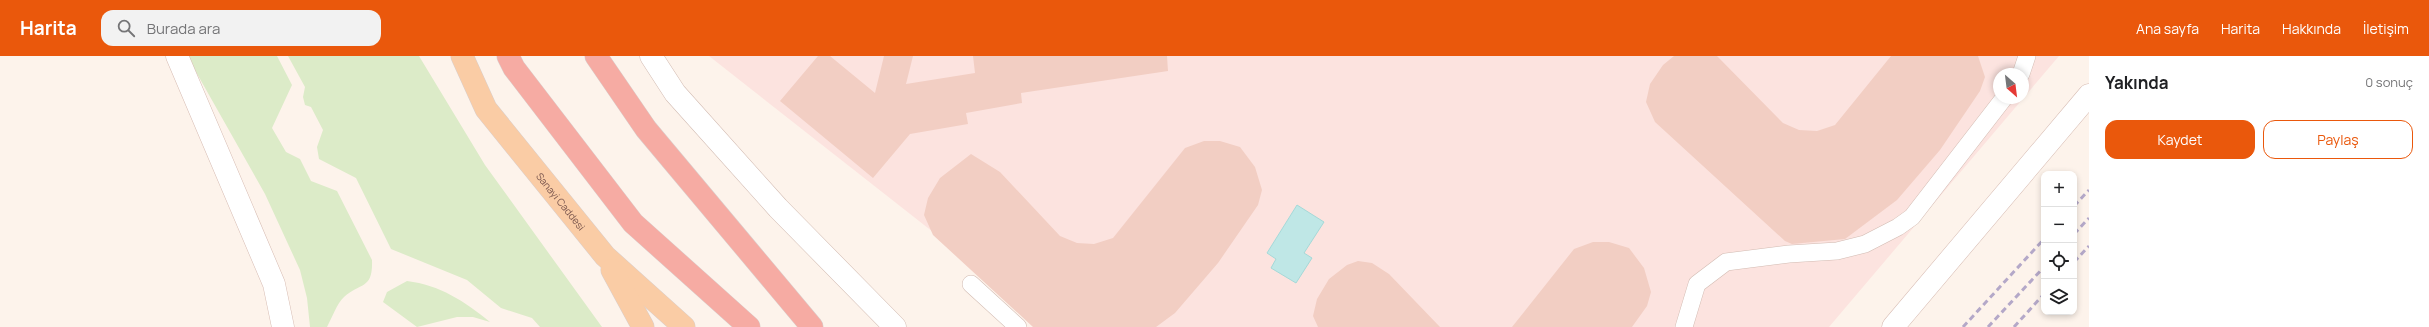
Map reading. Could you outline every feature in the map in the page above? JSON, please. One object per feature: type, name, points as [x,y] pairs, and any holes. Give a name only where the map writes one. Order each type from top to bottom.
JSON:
[{"type":"highway","points":[[508,56],[514,68],[633,223],[749,327]]},
{"type":"highway","points":[[596,56],[646,129],[812,327]]},
{"type":"highway","points":[[612,56],[646,129]]},
{"type":"main road","points":[[177,56],[274,284],[283,327]]},
{"type":"main road","name":"Sanayi Caddesi","points":[[462,56],[486,109],[605,256],[684,327]]},
{"type":"main road","points":[[651,56],[675,93],[778,208],[895,327]]},
{"type":"main road","points":[[1893,327],[2089,95]]},
{"type":"main road","points":[[605,256],[643,327]]},
{"type":"lane","points":[[2023,68],[2027,56]]},
{"type":"lane","points":[[1684,327],[1697,284],[1726,262],[1789,254],[1837,251],[1874,241],[1898,227],[1912,217],[1999,104]]},
{"type":"lane","points":[[971,284],[1018,327]]},
{"type":"shaded area","points":[[709,56],[2059,56],[2029,91],[2029,68],[1993,68],[1993,104],[2018,104],[1829,327],[1054,327]]},
{"type":"green space","points":[[187,56],[277,56],[292,85],[272,128],[286,152],[300,159],[311,181],[337,191],[372,260],[372,270],[368,281],[350,292],[341,300],[327,327],[310,327],[307,298],[300,270],[265,194]]},
{"type":"green space","points":[[288,56],[419,56],[485,165],[602,327],[540,327],[532,318],[501,308],[467,280],[391,249],[356,178],[319,159],[317,147],[323,130],[311,107],[305,105],[303,97],[305,87]]},
{"type":"green space","points":[[407,281],[441,290],[471,307],[490,322],[473,317],[457,317],[417,327],[383,302],[387,292]]},
{"type":"water","points":[[1297,205],[1324,222],[1304,253],[1312,258],[1296,283],[1271,268],[1276,259],[1267,253]]},
{"type":"building","points":[[818,56],[830,56],[875,93],[884,56],[913,56],[906,84],[975,73],[973,56],[1167,56],[1168,71],[1021,93],[1022,103],[966,113],[968,124],[910,134],[873,178],[780,101]]},
{"type":"building","points":[[1674,56],[1717,56],[1783,123],[1799,130],[1817,131],[1835,125],[1891,56],[1978,56],[1985,77],[1980,91],[1940,150],[1897,200],[1845,239],[1792,244],[1785,241],[1655,122],[1646,102],[1650,84],[1663,65]]},
{"type":"building","points":[[1204,141],[1220,141],[1240,147],[1255,167],[1262,190],[1258,205],[1218,263],[1175,313],[1156,327],[1033,327],[933,235],[924,215],[928,198],[940,178],[971,154],[1000,172],[1060,236],[1077,243],[1094,244],[1113,238],[1185,148]]},
{"type":"building","points":[[1593,242],[1609,242],[1629,248],[1644,268],[1651,292],[1647,306],[1632,327],[1512,327],[1574,249]]},
{"type":"building","points":[[1358,261],[1372,263],[1389,274],[1440,327],[1318,327],[1313,316],[1317,299],[1329,279],[1347,265]]},
{"type":"railway","points":[[2077,203],[2089,190]]},
{"type":"railway","points":[[2077,231],[2089,218]]},
{"type":"railway","points":[[1963,327],[2041,242]]},
{"type":"railway","points":[[2077,259],[2089,246]]},
{"type":"railway","points":[[1988,327],[2041,270]]},
{"type":"railway","points":[[2014,327],[2041,297]]}]
